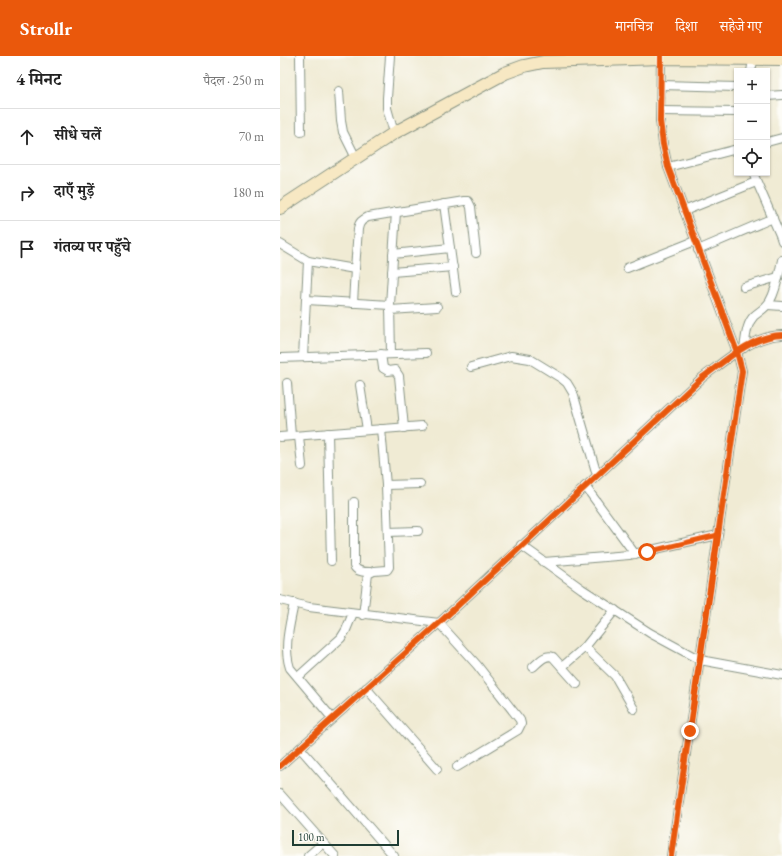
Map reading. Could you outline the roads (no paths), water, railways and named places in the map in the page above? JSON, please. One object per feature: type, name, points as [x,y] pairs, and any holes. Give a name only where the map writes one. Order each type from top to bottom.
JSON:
[{"type":"street","points":[[300,56],[301,132]]},
{"type":"street","points":[[390,56],[387,108],[394,134]]},
{"type":"street","points":[[667,57],[661,85],[661,111],[663,144],[668,167],[698,250],[740,350],[742,371],[671,856]]},
{"type":"street","points":[[280,207],[394,134],[505,73],[524,66],[543,62],[667,57],[754,57],[782,59]]},
{"type":"street","points":[[752,68],[754,57]]},
{"type":"street","points":[[661,85],[734,87]]},
{"type":"street","points":[[339,91],[343,132],[356,158]]},
{"type":"street","points":[[770,96],[782,95]]},
{"type":"street","points":[[661,111],[734,112]]},
{"type":"street","points":[[770,141],[782,138]]},
{"type":"street","points":[[668,167],[734,150]]},
{"type":"street","points":[[754,176],[781,237]]},
{"type":"street","points":[[684,210],[756,182]]},
{"type":"street","points":[[353,303],[359,224],[362,220],[368,217],[468,201],[470,204],[476,253]]},
{"type":"street","points":[[444,204],[456,292]]},
{"type":"street","points":[[391,354],[390,308],[396,212]]},
{"type":"street","points":[[698,250],[773,218]]},
{"type":"street","points":[[627,268],[695,241]]},
{"type":"street","points":[[280,244],[308,261],[355,269]]},
{"type":"street","points":[[393,254],[450,248]]},
{"type":"street","points":[[740,350],[753,317],[768,305],[774,292],[782,260]]},
{"type":"street","points":[[303,357],[308,261]]},
{"type":"street","points":[[392,272],[453,267]]},
{"type":"street","points":[[744,287],[778,277]]},
{"type":"street","points":[[307,300],[353,303],[390,308],[437,308]]},
{"type":"street","points":[[768,305],[782,306]]},
{"type":"street","points":[[280,766],[439,623],[703,377],[740,350],[754,342],[767,337],[782,335]]},
{"type":"street","points":[[280,358],[426,353]]},
{"type":"street","points":[[381,354],[383,368],[388,371],[395,370],[399,376],[404,428]]},
{"type":"street","points":[[471,367],[511,356],[520,357],[530,359],[567,383],[573,393],[597,475]]},
{"type":"street","points":[[287,383],[295,436],[302,466]]},
{"type":"street","points":[[360,385],[368,430]]},
{"type":"street","points":[[280,437],[422,426]]},
{"type":"street","points":[[354,502],[354,566],[359,571],[385,571],[390,567],[386,485],[381,429]]},
{"type":"street","points":[[328,433],[331,561]]},
{"type":"street","points":[[386,485],[420,484]]},
{"type":"street","points":[[585,486],[635,554]]},
{"type":"street","points":[[388,532],[418,531]]},
{"type":"street","points":[[544,562],[635,554],[718,535]]},
{"type":"street","points":[[521,545],[650,633],[700,660],[782,675]]},
{"type":"street","points":[[363,615],[367,578],[370,572]]},
{"type":"street","points":[[280,600],[309,607],[363,615],[439,623],[477,665],[520,720],[521,724],[518,730],[457,767]]},
{"type":"street","points":[[294,603],[287,646],[287,659],[290,668],[332,718]]},
{"type":"street","points":[[562,668],[585,647],[615,610]]},
{"type":"street","points":[[298,677],[341,638],[353,613]]},
{"type":"street","points":[[585,647],[615,676],[634,710]]},
{"type":"street","points":[[533,667],[546,656],[553,657],[577,684]]},
{"type":"street","points":[[366,688],[437,769]]},
{"type":"street","points":[[300,748],[394,856]]},
{"type":"street","points":[[280,794],[335,856]]},
{"type":"street","points":[[308,856],[323,843]]}]
